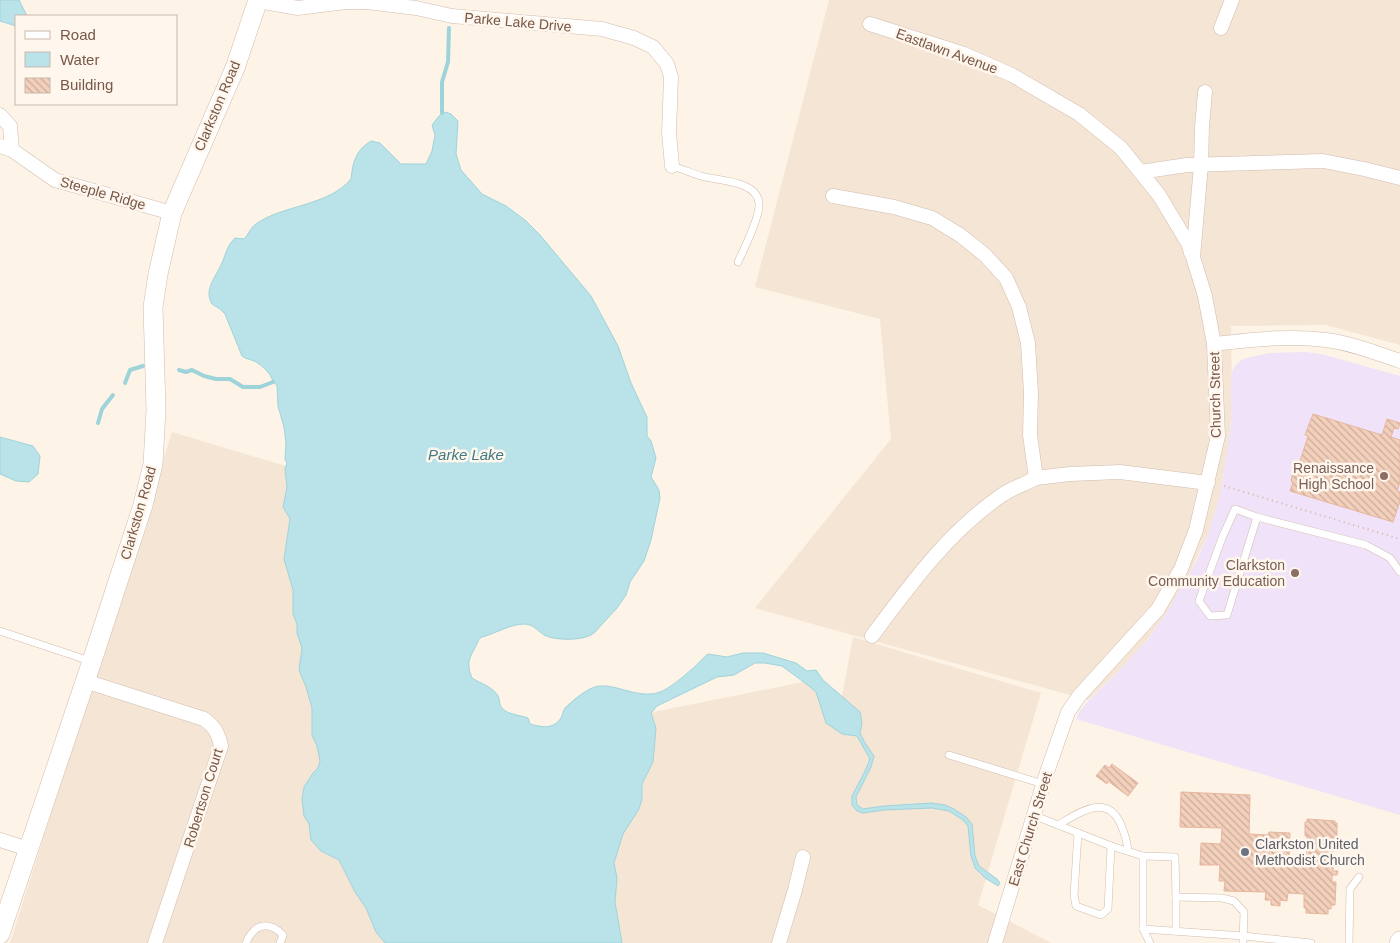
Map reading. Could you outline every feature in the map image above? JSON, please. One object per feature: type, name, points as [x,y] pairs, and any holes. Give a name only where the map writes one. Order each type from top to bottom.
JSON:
[{"type":"street","points":[[1221,28],[1232,0]]},
{"type":"street","name":"Parke Lake Drive","points":[[258,1],[298,8],[346,2],[367,2],[416,8],[452,16],[602,29],[634,38],[653,47],[667,64],[671,77],[669,133],[672,166]]},
{"type":"street","name":"Clarkston Road","points":[[0,934],[143,505],[153,464],[156,410],[153,307],[158,274],[172,213],[235,68],[258,1]]},
{"type":"street","name":"Eastlawn Avenue","points":[[870,24],[964,54],[1012,75],[1079,114],[1121,148],[1159,195],[1189,245],[1193,257]]},
{"type":"street","name":"Church Street","points":[[1067,716],[1079,696],[1158,609],[1181,569],[1196,530],[1208,483],[1218,436],[1214,344],[1205,296],[1193,257],[1205,92]]},
{"type":"street","name":"Steeple Ridge","points":[[0,115],[10,126],[6,148],[55,180],[172,213]]},
{"type":"street","points":[[1140,172],[1201,165],[1323,161],[1400,178]]},
{"type":"street","points":[[833,196],[894,207],[932,218],[960,235],[985,256],[1006,278],[1019,306],[1028,343],[1031,393],[1030,435],[1036,478]]},
{"type":"street","points":[[1214,344],[1291,337],[1327,340],[1400,361]]},
{"type":"street","points":[[872,636],[921,570],[960,529],[1002,495],[1036,478],[1070,474],[1120,472],[1208,483]]},
{"type":"street","name":"Robertson Court","points":[[85,681],[204,719],[214,726],[218,733],[221,746],[155,943]]},
{"type":"street","name":"East Church Street","points":[[995,943],[1043,784],[1067,716]]},
{"type":"street","points":[[0,840],[28,849]]},
{"type":"street","points":[[779,943],[803,857]]},
{"type":"lane","points":[[672,166],[701,176],[745,186],[753,192],[760,202],[759,213],[738,262]]},
{"type":"lane","points":[[1257,517],[1227,616],[1210,616],[1199,601],[1222,538],[1235,510],[1366,545],[1390,558],[1400,570]]},
{"type":"lane","points":[[0,631],[92,661]]},
{"type":"lane","points":[[949,755],[1043,784]]},
{"type":"lane","points":[[1058,825],[1080,812],[1104,806],[1118,816],[1127,839],[1128,851]]},
{"type":"lane","points":[[1033,816],[1142,856],[1176,857],[1176,931]]},
{"type":"lane","points":[[1078,833],[1074,895],[1076,906],[1100,915],[1108,909],[1111,846]]},
{"type":"lane","points":[[1142,856],[1143,929],[1150,943]]},
{"type":"lane","points":[[1349,943],[1350,889],[1360,877]]},
{"type":"lane","points":[[1176,897],[1222,898],[1234,901],[1244,912],[1244,939]]},
{"type":"lane","points":[[246,943],[250,934],[258,927],[268,926],[277,929],[283,935],[280,943]]},
{"type":"lane","points":[[1143,929],[1244,939],[1310,943]]},
{"type":"path","points":[[1224,486],[1400,539]]},
{"type":"shaded area","points":[[829,0],[1400,0],[1400,345],[1326,325],[1231,326],[1232,405],[1228,449],[1219,499],[1208,534],[1184,585],[1159,624],[1132,658],[1088,700],[755,608],[891,439],[880,319],[755,287]]},
{"type":"shaded area","name":"Clarkston Community Education","points":[[1306,352],[1325,355],[1400,376],[1400,815],[1076,719],[1088,701],[1148,639],[1169,609],[1197,560],[1208,534],[1223,479],[1231,421],[1231,374],[1235,366],[1241,360],[1269,353]]},
{"type":"shaded area","points":[[172,432],[342,483],[483,943],[10,943]]},
{"type":"shaded area","points":[[853,637],[1041,693],[978,905],[1051,943],[562,943],[619,719],[813,680],[839,712]]},
{"type":"water","points":[[0,0],[19,0],[26,15],[15,15],[15,26],[0,21]]},
{"type":"water","name":"Parke Lake","points":[[445,112],[451,114],[458,121],[456,154],[461,170],[482,194],[506,206],[525,220],[591,296],[618,346],[631,383],[647,417],[647,436],[651,441],[656,458],[651,477],[659,490],[660,498],[651,540],[644,561],[630,582],[626,595],[617,608],[594,633],[584,638],[562,639],[544,635],[527,624],[508,627],[479,639],[469,662],[472,678],[490,687],[496,693],[501,707],[505,710],[528,718],[530,724],[547,727],[558,722],[565,708],[590,689],[606,686],[642,694],[660,692],[680,679],[708,654],[727,657],[743,653],[763,653],[796,663],[807,671],[816,670],[823,680],[860,712],[862,723],[860,733],[874,756],[871,767],[856,797],[857,805],[863,809],[932,803],[954,809],[966,817],[972,824],[975,856],[979,866],[997,879],[1000,883],[998,886],[985,878],[975,868],[971,856],[968,826],[963,820],[949,811],[932,808],[863,813],[857,811],[852,805],[852,796],[870,759],[857,736],[842,734],[826,723],[816,692],[782,666],[755,663],[734,675],[717,677],[657,706],[651,713],[656,728],[653,762],[642,784],[642,799],[639,809],[623,834],[614,863],[617,878],[615,902],[622,943],[385,943],[376,932],[366,908],[355,892],[339,860],[321,851],[311,840],[309,824],[304,816],[302,799],[304,787],[318,768],[320,761],[317,746],[312,735],[312,708],[299,670],[302,648],[293,614],[293,590],[284,559],[290,519],[283,507],[287,487],[285,469],[287,463],[285,459],[284,427],[278,406],[277,385],[257,362],[242,356],[225,314],[212,304],[209,290],[227,249],[235,238],[244,239],[254,226],[267,218],[331,195],[342,188],[351,179],[354,162],[358,153],[371,141],[380,143],[401,164],[426,164],[432,151],[435,135],[432,125]]},
{"type":"water","points":[[0,437],[33,446],[40,456],[38,474],[29,482],[16,481],[0,474]]},
{"type":"building","points":[[1313,414],[1382,435],[1387,419],[1400,423],[1398,429],[1394,428],[1391,437],[1400,440],[1400,482],[1397,491],[1400,492],[1400,501],[1393,522],[1290,491],[1294,469],[1297,471],[1308,436],[1305,435]]},
{"type":"building","points":[[1112,764],[1138,783],[1128,796],[1108,781],[1107,784],[1096,776],[1105,765],[1109,768]]},
{"type":"building","name":"Clarkston United Methodist Church","points":[[1181,792],[1250,795],[1249,834],[1268,835],[1269,832],[1290,833],[1289,859],[1306,860],[1307,836],[1305,836],[1305,822],[1307,822],[1307,819],[1335,821],[1337,823],[1337,837],[1334,837],[1333,871],[1338,871],[1337,875],[1332,875],[1332,882],[1336,882],[1335,905],[1331,905],[1331,909],[1328,909],[1328,914],[1306,913],[1304,894],[1288,893],[1287,901],[1280,900],[1280,906],[1271,905],[1271,900],[1265,900],[1266,892],[1224,891],[1225,881],[1219,881],[1220,865],[1200,865],[1201,843],[1221,844],[1222,828],[1180,827]]},
{"type":"waterway","points":[[442,113],[442,82],[448,62],[449,28]]},
{"type":"waterway","points":[[125,383],[130,370],[143,366]]},
{"type":"waterway","points":[[179,370],[186,372],[192,370],[216,379],[230,379],[243,387],[260,387],[273,382]]},
{"type":"waterway","points":[[98,423],[102,409],[113,395]]},
{"type":"place","name":"Renaissance High School","points":[[1384,476]]},
{"type":"place","name":"Clarkston Community Education","points":[[1295,573]]},
{"type":"place","name":"Clarkston United Methodist Church","points":[[1245,852]]}]
